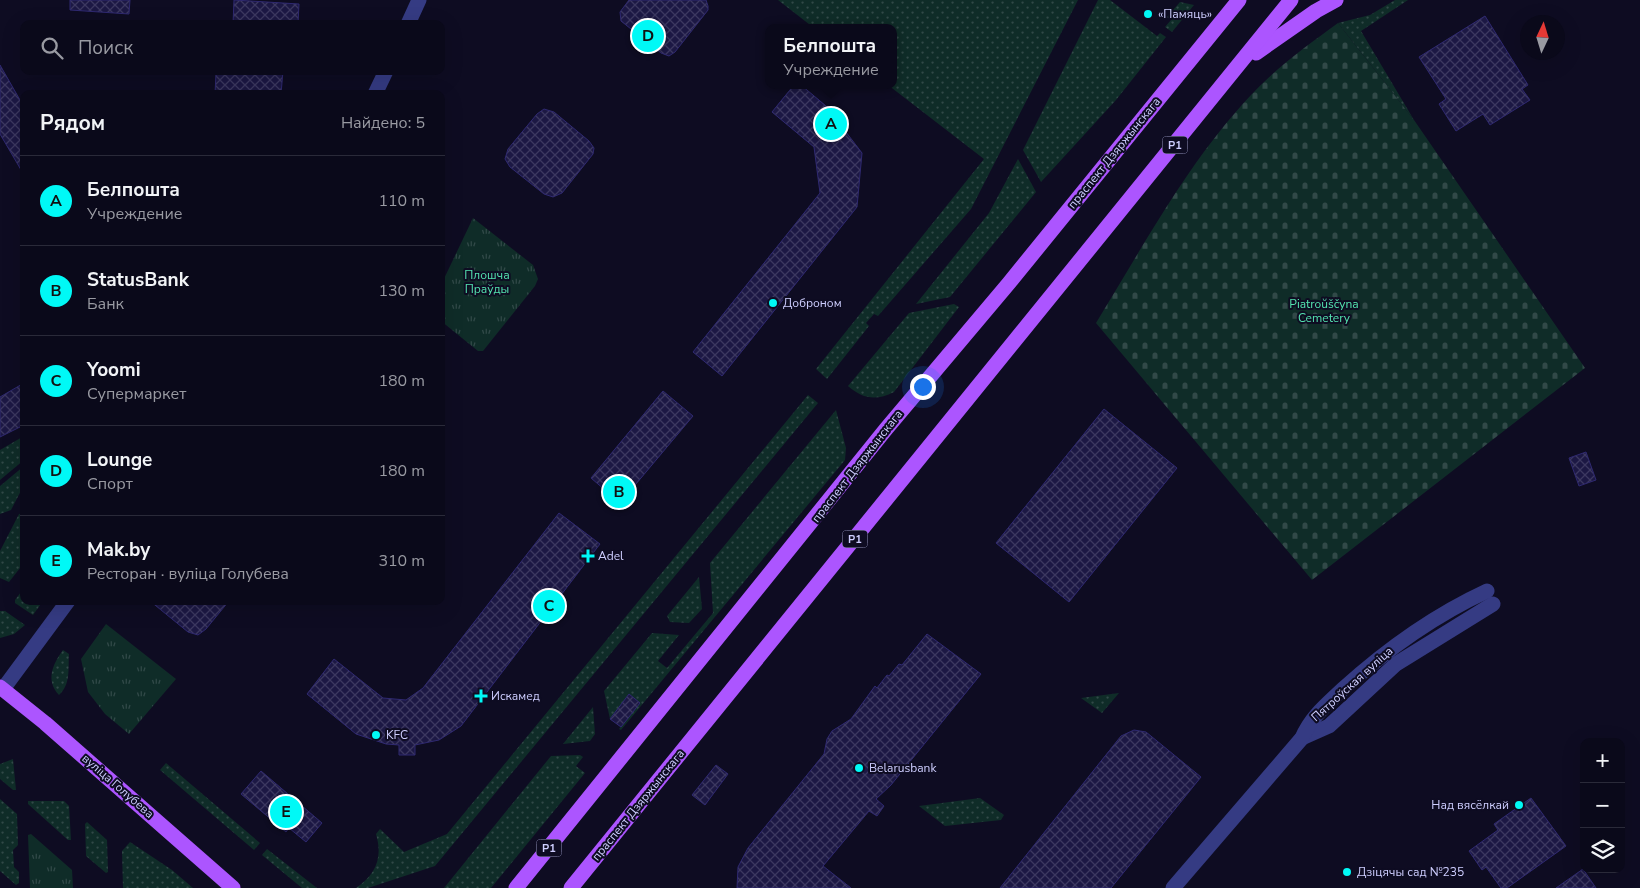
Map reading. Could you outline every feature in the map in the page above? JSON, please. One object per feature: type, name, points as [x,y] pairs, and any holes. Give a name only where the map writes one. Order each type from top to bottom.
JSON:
[{"type":"main road","name":"праспект Дзяржынскага","points":[[516,888],[614,770],[886,429],[1009,283],[1239,0]]},
{"type":"main road","name":"праспект Дзяржынскага","points":[[571,888],[1244,61],[1291,0]]},
{"type":"main road","name":"Р1","points":[[1244,61],[1316,11],[1336,0]]},
{"type":"main road","name":"вуліца Голубева","points":[[1,690],[45,723],[233,888]]},
{"type":"street","points":[[410,20],[419,0]]},
{"type":"street","points":[[377,90],[384,75]]},
{"type":"street","name":"Пятроўская вуліца","points":[[1173,888],[1302,738],[1314,716],[1387,651],[1471,599],[1490,598],[1478,613],[1396,664],[1329,726],[1302,738]]},
{"type":"street","points":[[1471,599],[1478,613]]},
{"type":"street","points":[[1,690],[65,605]]},
{"type":"green space","points":[[778,0],[1078,0],[971,209],[878,316],[874,314],[866,323],[869,326],[827,379],[816,369],[984,159],[893,89],[897,89],[897,24],[809,24]]},
{"type":"green space","points":[[1098,0],[1110,0],[1157,36],[1160,33],[1166,37],[1116,100],[1041,182],[1023,150]]},
{"type":"green space","points":[[1395,0],[1408,0],[1361,31],[1414,120],[1338,23],[1370,15]]},
{"type":"green space","points":[[1180,2],[1194,5],[1172,32],[1165,27],[1171,20],[1167,17]]},
{"type":"green space","name":"Piatroŭščyna Cemetery","points":[[1338,23],[1414,120],[1585,368],[1312,580],[1096,323],[1168,205],[1228,121],[1271,75]]},
{"type":"green space","points":[[1018,159],[1036,192],[950,297],[916,304],[989,213]]},
{"type":"green space","name":"Плошча Праўды","points":[[473,218],[533,265],[538,279],[535,286],[483,351],[478,351],[445,324],[445,277]]},
{"type":"green space","points":[[954,304],[959,307],[894,392],[881,397],[870,397],[859,394],[848,386],[909,313]]},
{"type":"green space","points":[[808,395],[818,403],[435,866],[368,888],[356,888],[369,877],[376,865],[379,851],[376,834],[380,829],[404,852],[447,834]]},
{"type":"green space","points":[[836,410],[846,448],[845,460],[621,730],[619,729],[640,703],[629,694],[610,719],[604,691],[652,633],[679,635],[658,661],[667,668],[713,613],[710,563]]},
{"type":"green space","points":[[20,438],[20,463],[0,480],[0,450]]},
{"type":"green space","points":[[20,469],[20,493],[11,510],[0,514],[0,486]]},
{"type":"green space","points":[[19,514],[20,568],[9,582],[0,578],[0,551]]},
{"type":"green space","points":[[699,577],[702,609],[689,623],[670,622],[667,616]]},
{"type":"green space","points":[[20,593],[20,605],[40,605],[33,615],[15,603]]},
{"type":"green space","points":[[0,611],[5,611],[25,625],[14,634],[0,638]]},
{"type":"green space","points":[[106,624],[176,679],[129,734],[105,714],[88,692],[81,659]]},
{"type":"green space","points":[[63,650],[69,654],[68,676],[63,691],[59,695],[52,684],[51,678],[56,661]]},
{"type":"green space","points":[[1119,693],[1102,713],[1081,698]]},
{"type":"green space","points":[[593,707],[595,734],[590,741],[563,744]]},
{"type":"green space","points":[[580,755],[583,757],[576,766],[585,773],[491,888],[444,888],[551,756]]},
{"type":"green space","points":[[13,759],[16,790],[13,790],[0,779],[0,764]]},
{"type":"green space","points":[[166,763],[260,843],[254,850],[160,770]]},
{"type":"green space","points":[[980,798],[1004,815],[1001,820],[945,826],[919,806]]},
{"type":"green space","points":[[0,799],[17,814],[18,845],[13,850],[14,867],[19,872],[19,883],[16,885],[0,871]]},
{"type":"green space","points":[[28,801],[64,801],[69,806],[71,840],[68,840],[28,804]]},
{"type":"green space","points":[[87,822],[107,840],[108,872],[106,873],[86,856],[85,824]]},
{"type":"green space","points":[[31,834],[72,870],[73,888],[30,888],[28,835]]},
{"type":"green space","points":[[130,842],[172,870],[193,888],[123,888],[122,851]]},
{"type":"green space","points":[[267,849],[317,888],[302,888],[262,855]]},
{"type":"building","points":[[70,0],[130,0],[129,14],[70,10]]},
{"type":"building","points":[[234,0],[299,4],[298,20],[233,20]]},
{"type":"building","points":[[629,0],[706,0],[708,10],[675,52],[669,56],[661,53],[621,21],[620,12]]},
{"type":"building","points":[[1485,16],[1528,85],[1522,89],[1530,100],[1490,125],[1483,114],[1456,131],[1439,104],[1446,99],[1419,57]]},
{"type":"building","points":[[0,65],[20,100],[20,168],[0,134]]},
{"type":"building","points":[[216,75],[283,75],[281,90],[215,90]]},
{"type":"building","points":[[791,89],[806,89],[826,106],[862,153],[857,207],[722,376],[693,352],[820,193],[814,147],[772,112]]},
{"type":"building","points":[[544,109],[554,112],[589,141],[594,148],[593,154],[562,193],[553,197],[544,194],[510,167],[505,159],[508,149],[537,114]]},
{"type":"building","points":[[20,385],[20,427],[0,437],[0,397]]},
{"type":"building","points":[[663,391],[693,416],[620,503],[591,478]]},
{"type":"building","points":[[1104,409],[1177,468],[1069,602],[996,543]]},
{"type":"building","points":[[1586,452],[1596,480],[1579,486],[1569,458]]},
{"type":"building","points":[[559,513],[600,544],[461,726],[439,740],[415,745],[415,755],[399,755],[399,745],[386,744],[356,734],[307,694],[334,659],[383,698],[406,700],[423,688]]},
{"type":"building","points":[[155,605],[226,605],[206,629],[198,635],[188,632]]},
{"type":"building","name":"Belarusbank","points":[[927,634],[981,674],[891,785],[876,799],[884,806],[877,816],[869,811],[823,866],[851,888],[737,888],[738,867],[748,848],[824,754],[827,739],[832,731],[851,719],[875,686],[877,688],[887,675],[889,676],[899,664],[902,665]]},
{"type":"building","points":[[629,694],[640,703],[621,727],[610,719]]},
{"type":"building","points":[[1134,730],[1146,732],[1201,777],[1111,888],[1000,888],[1121,736]]},
{"type":"building","points":[[716,765],[728,774],[705,805],[692,795]]},
{"type":"building","points":[[261,771],[322,823],[306,842],[289,828],[286,832],[241,794]]},
{"type":"building","points":[[1531,798],[1566,846],[1507,888],[1501,888],[1486,867],[1482,870],[1469,851],[1498,830],[1494,824]]},
{"type":"building","points":[[1580,871],[1580,873],[1586,873],[1596,888],[1556,888]]},
{"type":"place","name":"«Памяць»","points":[[1148,14]]},
{"type":"place","name":"Lounge","points":[[648,36]]},
{"type":"place","name":"Белпошта","points":[[831,124]]},
{"type":"place","name":"Доброном","points":[[773,303]]},
{"type":"place","name":"StatusBank","points":[[619,492]]},
{"type":"place","name":"Adel","points":[[588,556]]},
{"type":"place","name":"Yoomi","points":[[549,606]]},
{"type":"place","name":"Искамед","points":[[481,696]]},
{"type":"place","name":"KFC","points":[[376,735]]},
{"type":"place","name":"Belarusbank","points":[[859,768]]},
{"type":"place","name":"Над вясёлкай","points":[[1519,805]]},
{"type":"place","name":"Mak.by","points":[[286,812]]},
{"type":"place","name":"Дзіцячы сад №235","points":[[1347,872]]}]
